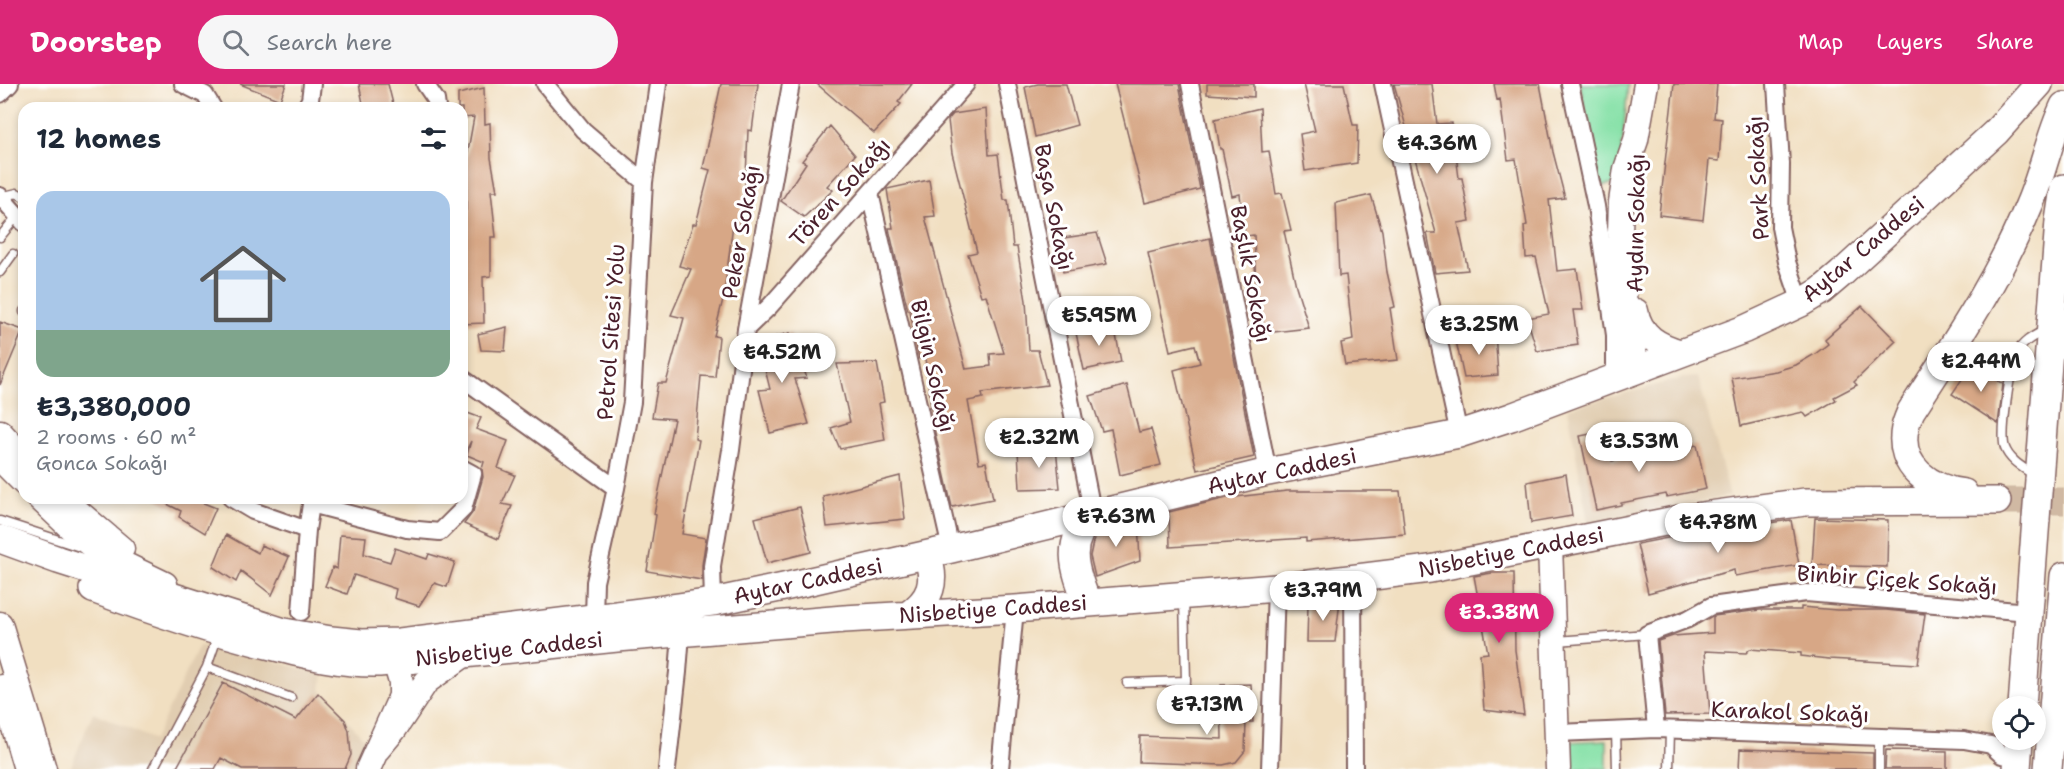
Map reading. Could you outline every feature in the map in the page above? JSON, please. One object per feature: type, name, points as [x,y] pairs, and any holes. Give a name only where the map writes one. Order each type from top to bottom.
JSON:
[{"type":"main road","name":"Aytar Caddesi","points":[[427,639],[713,602],[939,552],[1268,472],[1459,434],[1512,417],[1745,329],[1802,303],[1821,291],[1996,132],[2039,84]]},
{"type":"main road","name":"Nisbetiye Caddesi","points":[[0,556],[148,609],[390,652],[468,652],[908,615],[1015,609],[1276,588],[1430,569],[1680,519],[1805,502],[1996,501],[1973,494],[1949,491],[1932,484],[1921,476],[1910,462],[1905,445],[1905,430],[1911,411],[1994,279],[2030,204],[2055,126],[2064,106]]},
{"type":"main road","points":[[2023,696],[2059,221],[2064,188]]},
{"type":"main road","points":[[1087,602],[1076,571],[1074,552],[1081,527],[1093,515]]},
{"type":"main road","name":"Nisbetiye Caddesi","points":[[0,539],[222,622]]},
{"type":"main road","points":[[908,615],[922,605],[930,590],[932,570],[939,552]]},
{"type":"main road","points":[[2048,769],[2064,576]]},
{"type":"main road","name":"Nisbetiye Caddesi","points":[[390,652],[427,639]]},
{"type":"street","points":[[0,94],[10,84]]},
{"type":"street","points":[[183,84],[205,95],[209,102]]},
{"type":"street","points":[[309,102],[312,84]]},
{"type":"street","points":[[425,84],[436,102]]},
{"type":"street","points":[[545,84],[583,130],[644,182]]},
{"type":"street","name":"Petrol Sitesi Yolu","points":[[594,617],[595,582],[632,402],[644,182],[658,84]]},
{"type":"street","name":"Peker Sokağı","points":[[713,602],[712,566],[731,450],[746,328],[791,84]]},
{"type":"street","name":"Tören Sokağı","points":[[746,328],[770,306],[966,84]]},
{"type":"street","name":"Başa Sokağı","points":[[1006,84],[1093,515]]},
{"type":"street","name":"Başlık Sokağı","points":[[1190,84],[1268,472]]},
{"type":"street","points":[[1383,84],[1459,434]]},
{"type":"street","points":[[1570,84],[1596,206],[1615,334],[1624,373]]},
{"type":"street","name":"Aydın Sokağı","points":[[1624,373],[1634,343],[1622,280],[1621,202],[1626,169],[1636,140],[1646,84]]},
{"type":"street","name":"Park Sokağı","points":[[1776,84],[1781,164],[1780,227],[1787,262],[1802,303]]},
{"type":"street","name":"Aydın Sokağı","points":[[1636,140],[1638,170],[1631,251],[1637,317],[1648,336],[1667,348],[1682,352]]},
{"type":"street","name":"Bilgin Sokağı","points":[[870,193],[939,552]]},
{"type":"street","points":[[0,197],[18,216]]},
{"type":"street","points":[[1596,206],[1621,202]]},
{"type":"street","points":[[468,382],[616,488]]},
{"type":"street","points":[[0,432],[18,452]]},
{"type":"street","points":[[0,459],[18,477]]},
{"type":"street","points":[[468,471],[473,474],[468,492]]},
{"type":"street","points":[[45,504],[101,553],[222,622]]},
{"type":"street","points":[[69,504],[111,541],[222,622]]},
{"type":"street","points":[[301,612],[311,504]]},
{"type":"street","points":[[321,504],[407,529],[440,532],[463,509],[464,504]]},
{"type":"street","points":[[250,505],[307,530]]},
{"type":"street","points":[[1539,547],[1553,641],[1558,769]]},
{"type":"street","points":[[1539,547],[1536,581],[1546,769]]},
{"type":"street","points":[[1353,579],[1354,769]]},
{"type":"street","points":[[1270,769],[1276,588]]},
{"type":"street","name":"Binbir Çiçek Sokağı","points":[[1647,634],[1688,619],[1711,606],[1806,593],[2029,612]]},
{"type":"street","points":[[1000,769],[1015,609]]},
{"type":"street","points":[[0,624],[44,769]]},
{"type":"street","points":[[667,769],[681,634]]},
{"type":"street","points":[[1647,634],[1663,730]]},
{"type":"street","points":[[373,759],[401,696],[401,682],[390,652]]},
{"type":"street","points":[[373,759],[426,682],[468,652]]},
{"type":"street","points":[[0,679],[26,769]]},
{"type":"street","name":"Karakol Sokağı","points":[[1557,733],[1663,730],[1965,740],[1991,746],[2002,755],[2018,755]]},
{"type":"lane","points":[[0,197],[18,194]]},
{"type":"lane","points":[[0,237],[18,222]]},
{"type":"lane","points":[[0,270],[13,254]]},
{"type":"lane","points":[[2039,480],[2012,459],[2004,447],[2004,433],[2011,370],[2017,353],[2025,341],[2051,326]]},
{"type":"lane","points":[[0,521],[101,553]]},
{"type":"lane","points":[[1127,683],[1186,681],[1184,595]]},
{"type":"lane","points":[[153,769],[207,667],[222,622]]},
{"type":"lane","points":[[1553,641],[1647,634]]},
{"type":"lane","points":[[207,667],[291,698]]},
{"type":"lane","points":[[1616,730],[1617,769]]},
{"type":"lane","points":[[1663,730],[1669,769]]},
{"type":"lane","points":[[1879,737],[1879,769]]},
{"type":"shaded area","points":[[1698,377],[1730,496],[1588,523],[1568,408],[1683,378]]},
{"type":"shaded area","points":[[219,645],[323,675],[321,690],[367,742],[352,769],[70,769],[93,712],[154,740],[199,646]]},
{"type":"green space","points":[[1580,84],[1628,84],[1619,183],[1597,187]]},
{"type":"green space","points":[[1607,740],[1607,769],[1566,769],[1566,742]]},
{"type":"building","points":[[240,84],[286,84],[280,100]]},
{"type":"building","points":[[359,84],[388,84],[392,102],[363,102]]},
{"type":"building","points":[[721,84],[758,84],[752,131],[748,130],[746,177],[739,226],[733,224],[726,287],[714,336],[719,337],[715,377],[701,376],[695,439],[699,440],[682,534],[706,538],[702,580],[647,571],[656,515],[654,514],[674,419],[652,417],[658,383],[666,383],[684,318],[671,315],[691,269],[679,266],[693,224],[696,224],[710,170],[703,168]]},
{"type":"building","points":[[817,84],[912,84],[898,102],[901,104],[874,133]]},
{"type":"building","points":[[1038,84],[1066,84],[1077,125],[1035,137],[1025,87]]},
{"type":"building","points":[[1115,84],[1179,84],[1200,189],[1145,203]]},
{"type":"building","points":[[1207,84],[1254,84],[1254,97],[1207,94]]},
{"type":"building","points":[[1304,84],[1344,84],[1353,125],[1358,125],[1357,163],[1305,171],[1300,134],[1315,131]]},
{"type":"building","points":[[1394,84],[1432,84],[1437,124],[1452,123],[1459,178],[1462,178],[1470,221],[1458,223],[1468,270],[1435,273],[1427,233],[1436,233]]},
{"type":"building","points":[[1494,84],[1540,84],[1553,152],[1565,198],[1549,200],[1557,271],[1577,269],[1583,310],[1573,310],[1578,345],[1537,351],[1527,318],[1549,314],[1536,257],[1526,258],[1524,226],[1527,225],[1516,159],[1508,160],[1500,99],[1497,100]]},
{"type":"building","points":[[1674,84],[1717,84],[1714,118],[1722,119],[1719,161],[1709,160],[1703,220],[1659,215]]},
{"type":"building","points":[[484,88],[485,124],[490,123],[491,158],[497,191],[491,191],[496,237],[491,237],[491,276],[483,277],[484,323],[468,324],[468,150],[474,117],[468,118],[468,102],[458,102],[458,94]]},
{"type":"building","points":[[1260,108],[1262,152],[1269,151],[1276,194],[1282,193],[1291,230],[1284,231],[1296,286],[1309,328],[1265,333],[1256,290],[1254,235],[1245,236],[1240,194],[1232,196],[1222,149],[1220,149],[1215,119]]},
{"type":"building","points":[[986,109],[989,155],[998,154],[1004,200],[1008,200],[1013,247],[1017,247],[1026,301],[1029,350],[1038,350],[1047,385],[982,393],[983,398],[968,401],[979,463],[986,462],[993,499],[952,507],[933,424],[925,358],[919,359],[910,310],[908,310],[890,233],[889,228],[893,228],[887,189],[929,180],[935,216],[925,217],[966,369],[991,366],[990,354],[1004,353],[986,295],[981,296],[968,254],[977,252],[952,153],[948,120],[953,114]]},
{"type":"building","points":[[830,126],[855,155],[827,186],[833,190],[804,217],[781,201],[806,163],[802,161]]},
{"type":"building","points":[[1371,195],[1382,231],[1387,272],[1395,307],[1390,308],[1398,360],[1345,365],[1341,343],[1353,340],[1346,275],[1339,276],[1336,203]]},
{"type":"building","points":[[1097,233],[1107,264],[1063,272],[1057,239]]},
{"type":"building","points":[[1210,238],[1254,457],[1197,470],[1174,370],[1200,363],[1195,345],[1170,351],[1148,253]]},
{"type":"building","points":[[1862,306],[1896,341],[1854,382],[1857,385],[1834,397],[1836,400],[1807,417],[1803,412],[1741,426],[1732,378],[1776,371],[1796,365],[1828,344],[1825,339]]},
{"type":"building","points":[[0,322],[18,328],[18,342],[0,385]]},
{"type":"building","points":[[1114,324],[1121,362],[1084,370],[1076,333]]},
{"type":"building","points":[[507,327],[505,351],[481,350],[478,334]]},
{"type":"building","points":[[790,333],[807,378],[795,379],[809,424],[770,433],[759,390],[770,389],[758,341]]},
{"type":"building","points":[[1495,333],[1498,375],[1464,378],[1456,341]]},
{"type":"building","points":[[877,363],[884,402],[879,403],[885,440],[840,449],[831,428],[850,422],[837,364]]},
{"type":"building","points":[[1972,364],[2003,384],[1998,424],[1952,394]]},
{"type":"building","points":[[1127,385],[1139,432],[1151,429],[1161,465],[1120,475],[1111,429],[1102,431],[1090,396]]},
{"type":"building","points":[[468,413],[481,418],[476,429],[508,441],[498,468],[515,475],[502,504],[512,506],[498,539],[464,524],[473,512],[483,477],[484,462],[468,455],[471,441],[468,447]]},
{"type":"building","points":[[1606,431],[1612,461],[1697,445],[1706,489],[1667,497],[1666,494],[1596,510],[1580,436]]},
{"type":"building","points":[[1056,448],[1060,488],[1020,489],[1018,450]]},
{"type":"building","points":[[1566,474],[1572,516],[1531,523],[1527,482]]},
{"type":"building","points":[[900,476],[905,519],[827,527],[823,496]]},
{"type":"building","points":[[1287,491],[1400,491],[1405,534],[1306,542],[1306,538],[1170,547],[1169,512],[1227,498]]},
{"type":"building","points":[[167,504],[206,504],[216,508],[205,533],[179,517],[181,511]]},
{"type":"building","points":[[800,507],[811,552],[767,563],[755,518]]},
{"type":"building","points":[[1815,518],[1888,520],[1887,567],[1812,565]]},
{"type":"building","points":[[1791,520],[1799,565],[1735,576],[1734,570],[1648,593],[1637,544],[1683,535]]},
{"type":"building","points":[[1138,521],[1140,561],[1095,577],[1090,556],[1097,535],[1101,530]]},
{"type":"building","points":[[226,535],[258,553],[261,545],[289,557],[272,595],[241,571],[236,582],[213,567]]},
{"type":"building","points":[[340,535],[366,537],[364,554],[390,562],[395,548],[427,559],[429,554],[455,562],[447,587],[434,583],[419,606],[394,598],[396,589],[354,575],[347,594],[325,586],[333,567],[337,569]]},
{"type":"building","points":[[1514,573],[1515,650],[1524,715],[1484,710],[1480,654],[1488,653],[1474,576]]},
{"type":"building","points":[[1340,601],[1335,642],[1307,642],[1308,604]]},
{"type":"building","points":[[1801,607],[1925,614],[1918,664],[1829,659],[1801,656],[1801,653],[1750,649],[1746,653],[1705,651],[1710,714],[1665,715],[1658,641],[1673,636],[1713,633],[1714,616],[1760,610],[1801,610]]},
{"type":"building","points":[[223,683],[296,720],[318,693],[345,720],[349,731],[351,755],[345,769],[242,769],[221,758],[215,769],[176,769]]},
{"type":"building","points":[[1251,684],[1253,722],[1246,722],[1245,751],[1236,762],[1223,765],[1139,762],[1140,736],[1222,739],[1221,685]]},
{"type":"building","points":[[1740,749],[1873,753],[1873,769],[1739,769]]},
{"type":"building","points":[[1886,750],[1947,751],[1947,769],[1885,769]]},
{"type":"tunnel","points":[[1997,501],[2064,501]]}]
